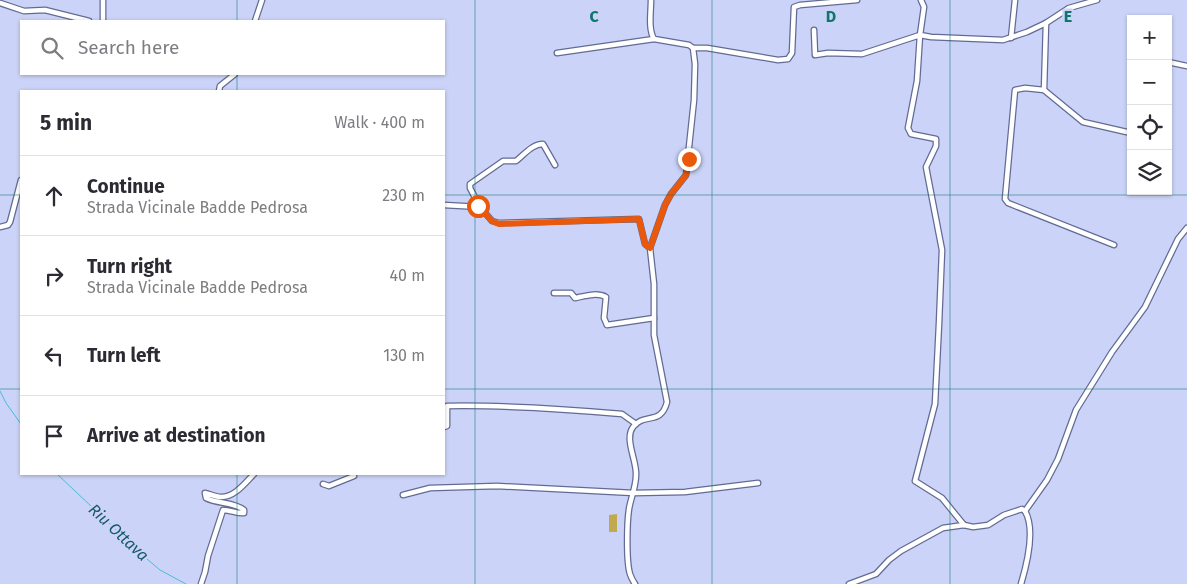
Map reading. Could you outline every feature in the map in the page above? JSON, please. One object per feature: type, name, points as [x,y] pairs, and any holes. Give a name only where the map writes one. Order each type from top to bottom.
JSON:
[{"type":"street","points":[[103,0],[103,20]]},
{"type":"street","points":[[255,20],[262,0]]},
{"type":"street","points":[[651,0],[652,35],[654,39]]},
{"type":"street","points":[[557,53],[654,39],[689,45],[693,48],[715,49],[788,60],[792,53],[794,8],[800,5],[857,0]]},
{"type":"street","points":[[921,0],[924,7],[917,81],[908,128],[911,134],[936,139],[936,146],[926,167],[942,250],[934,404],[915,482],[942,498],[964,525]]},
{"type":"street","points":[[1011,38],[1015,0]]},
{"type":"street","points":[[814,30],[815,55],[828,53],[862,54],[920,35],[1003,40],[1046,23],[1069,8],[1097,0]]},
{"type":"street","points":[[0,3],[24,11],[45,10],[85,20]]},
{"type":"street","points":[[1044,90],[1046,23]]},
{"type":"street","points":[[635,584],[630,574],[628,557],[629,510],[634,493],[636,466],[629,437],[632,428],[640,420],[658,417],[664,411],[667,402],[654,335],[654,284],[650,248],[665,205],[686,175],[694,100],[695,64],[693,48]]},
{"type":"street","points":[[1172,63],[1187,66]]},
{"type":"street","points":[[219,90],[220,86],[234,75]]},
{"type":"street","points":[[1114,245],[1008,203],[1005,199],[1015,90],[1025,88],[1044,90],[1082,122],[1127,132]]},
{"type":"street","points":[[555,165],[543,144],[538,144],[530,148],[516,161],[503,161],[470,184],[470,188],[480,206],[492,221],[499,224],[639,219],[645,244],[650,248]]},
{"type":"street","points":[[0,227],[8,225],[10,222],[20,184]]},
{"type":"street","points":[[445,206],[480,206]]},
{"type":"street","points":[[1025,511],[1047,480],[1058,458],[1076,410],[1112,352],[1145,307],[1178,239],[1187,228]]},
{"type":"street","points":[[554,293],[571,293],[575,298],[602,295],[606,297],[604,318],[607,325],[654,318]]},
{"type":"street","points":[[445,427],[447,426],[447,406],[502,406],[622,414],[636,424]]},
{"type":"street","points":[[201,584],[206,572],[208,556],[224,510],[239,514],[244,513],[244,510],[240,507],[211,501],[206,498],[205,493],[219,497],[227,496],[234,493],[253,475]]},
{"type":"street","points":[[322,484],[329,486],[354,475]]},
{"type":"street","points":[[403,495],[430,488],[496,486],[634,493],[688,492],[758,483]]},
{"type":"street","points":[[849,584],[876,574],[889,560],[901,551],[943,528],[964,525],[973,527],[988,525],[1016,510],[1022,509],[1028,517],[1030,542],[1021,584]]},
{"type":"shaded area","points":[[617,514],[617,532],[609,532],[609,515]]},
{"type":"waterway","name":"Riu Ottava","points":[[0,391],[20,423]]},
{"type":"waterway","name":"Riu Ottava","points":[[58,475],[147,559],[160,570],[186,584]]},
{"type":"route","points":[[478,206],[492,221],[499,224],[639,219],[645,244],[650,248],[665,205],[686,175],[689,159]]}]
